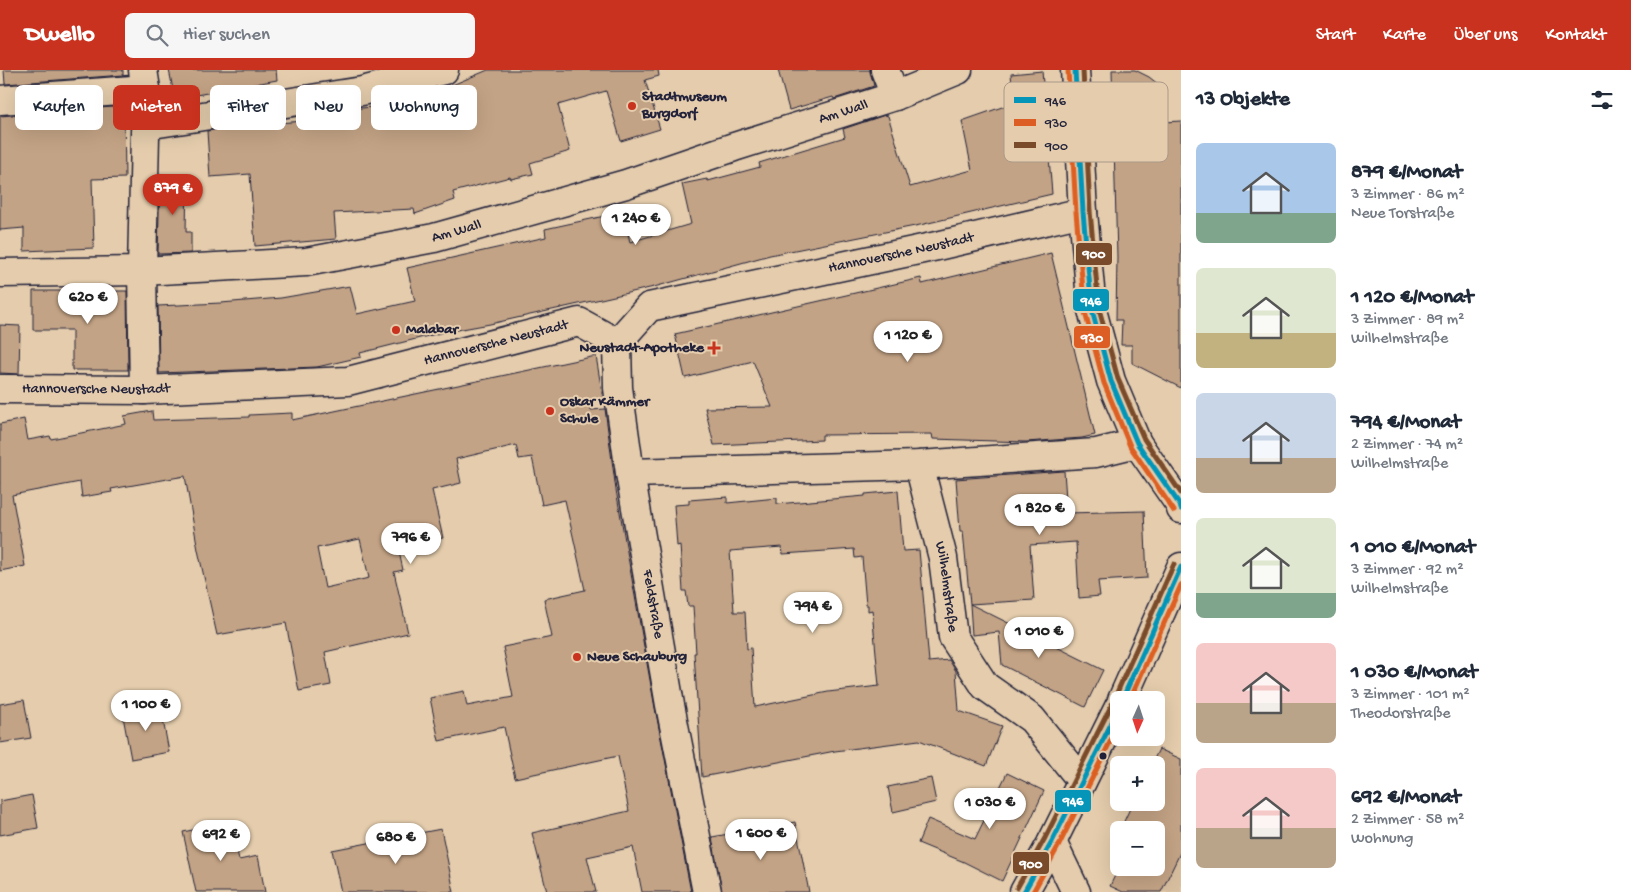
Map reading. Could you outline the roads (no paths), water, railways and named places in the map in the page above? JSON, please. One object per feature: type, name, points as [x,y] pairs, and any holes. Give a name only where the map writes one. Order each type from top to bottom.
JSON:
[{"type":"street","points":[[200,116],[362,91],[444,70]]},
{"type":"street","points":[[885,70],[895,96]]},
{"type":"street","name":"Am Wall","points":[[0,273],[142,271],[306,262],[434,238],[626,184],[734,147],[895,96],[958,70]]},
{"type":"street","points":[[0,100],[144,80]]},
{"type":"street","points":[[144,390],[142,271],[146,130]]},
{"type":"street","points":[[1080,162],[1092,310],[1111,381],[1137,443],[1173,486],[1181,509]]},
{"type":"street","name":"Hannoversche Neustadt","points":[[0,388],[144,390],[348,381],[578,322],[617,343],[649,307],[937,246],[1083,212]]},
{"type":"street","name":"Feldstraße","points":[[617,343],[618,388],[630,473],[670,705],[707,892]]},
{"type":"street","points":[[630,473],[919,465],[1096,454],[1137,443]]},
{"type":"street","name":"Wilhelmstraße","points":[[919,465],[943,558],[953,637],[985,686],[1032,720],[1082,780]]},
{"type":"street","points":[[1126,691],[1176,579]]},
{"type":"street","points":[[1030,888],[1110,725]]},
{"type":"street","points":[[1052,842],[1076,892]]},
{"type":"place","name":"Stadtmuseum Burgdorf","points":[[632,106]]},
{"type":"place","name":"Malabar","points":[[396,330]]},
{"type":"place","name":"Neustadt-Apotheke","points":[[714,348]]},
{"type":"place","name":"Oskar Kämmer Schule","points":[[550,411]]},
{"type":"place","name":"Neue Schauburg","points":[[577,657]]}]
